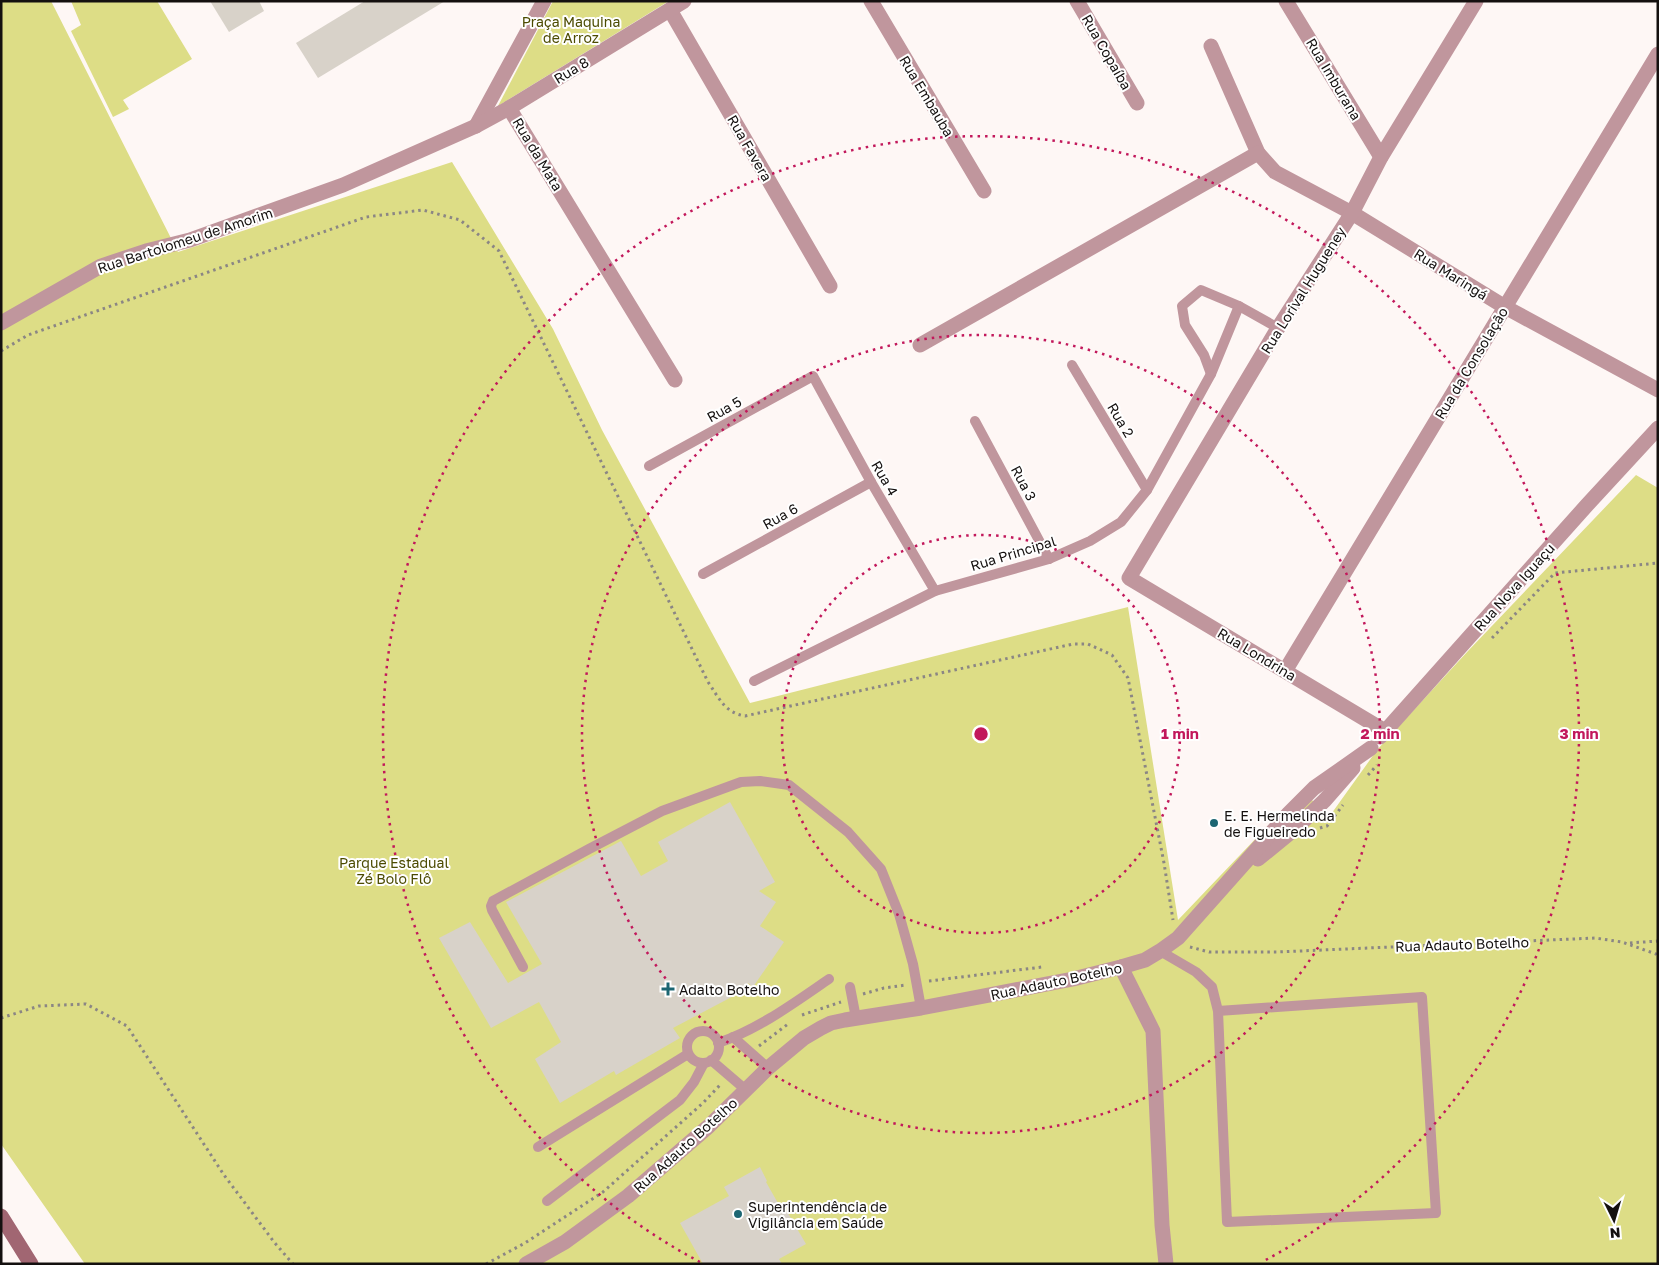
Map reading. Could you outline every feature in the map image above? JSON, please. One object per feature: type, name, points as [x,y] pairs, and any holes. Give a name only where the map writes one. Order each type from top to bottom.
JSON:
[{"type":"street","points":[[476,126],[544,1]]},
{"type":"street","name":"Rua 8","points":[[509,108],[684,1]]},
{"type":"street","name":"Rua Embauba","points":[[870,1],[984,191]]},
{"type":"street","name":"Rua Copaíba","points":[[1077,1],[1137,103]]},
{"type":"street","name":"Rua Imburana","points":[[1286,1],[1381,156]]},
{"type":"street","name":"Rua Lorival Hugueney","points":[[1130,578],[1278,328],[1352,212],[1381,156],[1476,1]]},
{"type":"street","name":"Rua Favera","points":[[670,10],[830,286]]},
{"type":"street","name":"Rua Maringá","points":[[1211,46],[1258,153],[1275,172],[1352,212],[1505,307],[1658,390]]},
{"type":"street","name":"Rua da Consolação","points":[[1285,671],[1658,54]]},
{"type":"street","name":"Rua da Mata","points":[[291,204],[342,185],[476,126],[509,108],[675,380]]},
{"type":"street","points":[[920,345],[1258,153]]},
{"type":"street","name":"Rua Bartolomeu de Amorim","points":[[1,323],[52,292],[101,266],[146,251],[190,240],[291,204]]},
{"type":"street","name":"Rua Nova Iguaçu","points":[[1178,938],[1289,813],[1314,788],[1371,748],[1385,730],[1658,428]]},
{"type":"street","name":"Rua Londrina","points":[[1130,578],[1385,730]]},
{"type":"street","name":"Rua Adauto Botelho","points":[[526,1264],[565,1242],[628,1196],[709,1126],[768,1068],[804,1038],[831,1023],[922,1008],[1073,979],[1145,960],[1178,938]]},
{"type":"street","points":[[1121,967],[1153,1030],[1162,1225],[1166,1264]]},
{"type":"street","points":[[1,1216],[31,1264]]},
{"type":"lane","points":[[1211,374],[1204,355],[1185,325],[1182,306],[1201,290],[1239,306],[1278,328]]},
{"type":"lane","name":"Rua Principal","points":[[754,681],[935,591],[1049,559],[1090,541],[1121,522],[1147,490],[1211,374],[1239,306]]},
{"type":"lane","name":"Rua 2","points":[[1072,365],[1147,490]]},
{"type":"lane","name":"Rua 5","points":[[649,466],[813,376]]},
{"type":"lane","name":"Rua 4","points":[[813,376],[871,482],[935,591]]},
{"type":"lane","name":"Rua 3","points":[[975,420],[1049,559]]},
{"type":"lane","name":"Rua 6","points":[[703,574],[871,482]]},
{"type":"lane","points":[[523,967],[492,910],[493,901],[662,811],[741,782],[760,780],[789,785],[848,832],[881,869],[899,914],[922,1008]]},
{"type":"lane","points":[[1160,951],[1196,972],[1212,987],[1218,1011],[1227,1222],[1436,1213],[1422,997],[1218,1011]]},
{"type":"lane","points":[[718,1043],[750,1030],[790,1006],[829,979]]},
{"type":"lane","points":[[850,987],[856,1018]]},
{"type":"lane","points":[[703,1031],[712,1033],[718,1043],[719,1049],[715,1058],[700,1063],[693,1060],[688,1054],[686,1046],[694,1033],[703,1031]]},
{"type":"lane","points":[[733,1037],[768,1068]]},
{"type":"lane","points":[[538,1147],[688,1054]]},
{"type":"lane","points":[[708,1061],[729,1075],[746,1090]]},
{"type":"lane","points":[[547,1201],[680,1100],[708,1061]]},
{"type":"path","points":[[1,351],[28,335],[366,216],[423,210],[460,220],[499,252],[708,682],[727,710],[736,715],[745,716],[1073,644],[1088,644],[1112,655],[1128,678],[1178,938]]},
{"type":"path","points":[[1488,641],[1554,572],[1658,564]]},
{"type":"path","points":[[1362,782],[1380,761]]},
{"type":"path","points":[[1316,829],[1327,826],[1344,804]]},
{"type":"path","name":"Rua Adauto Botelho","points":[[1178,938],[1189,947],[1209,952],[1277,952],[1595,938],[1626,943],[1656,954],[1658,957]]},
{"type":"path","points":[[1626,943],[1658,941]]},
{"type":"path","points":[[801,1015],[884,988],[1049,967]]},
{"type":"path","points":[[1,1018],[40,1006],[86,1004],[127,1026],[224,1175],[274,1242],[294,1264]]},
{"type":"path","points":[[751,1052],[794,1020]]},
{"type":"path","points":[[486,1264],[525,1243],[603,1192],[703,1103],[729,1075]]},
{"type":"green space","name":"Parque Estadual Zé Bolo Flô","points":[[1,1],[51,1],[178,252],[452,162],[553,329],[602,430],[750,703],[1128,607],[1178,920],[1302,790],[1329,817],[1377,750],[1468,651],[1636,475],[1658,488],[1658,1264],[85,1264],[1,1144]]},
{"type":"green space","points":[[71,1],[157,1],[192,59],[123,100],[129,109],[113,117],[71,31],[81,25]]},
{"type":"green space","name":"Praça Maquina de Arroz","points":[[553,1],[669,1],[498,106]]},
{"type":"building","points":[[210,1],[259,1],[264,11],[229,32]]},
{"type":"building","points":[[365,1],[445,1],[318,78],[296,43]]},
{"type":"building","points":[[730,802],[775,882],[759,891],[776,902],[760,926],[784,942],[753,987],[748,983],[743,991],[673,1028],[680,1038],[616,1075],[614,1071],[560,1103],[535,1059],[561,1042],[539,1002],[491,1028],[439,938],[470,922],[508,983],[542,964],[506,902],[621,841],[641,876],[668,861],[658,842]]},
{"type":"building","name":"Superintendência de Vigilância em Saúde","points":[[760,1167],[779,1205],[782,1203],[806,1244],[779,1259],[782,1264],[703,1264],[680,1223],[729,1196],[724,1187]]},
{"type":"place","name":"E. E. Hermelinda de Figueiredo","points":[[1214,823]]},
{"type":"place","name":"Adalto Botelho","points":[[668,989]]},
{"type":"place","name":"Superintendência de Vigilância em Saúde","points":[[738,1214]]}]
